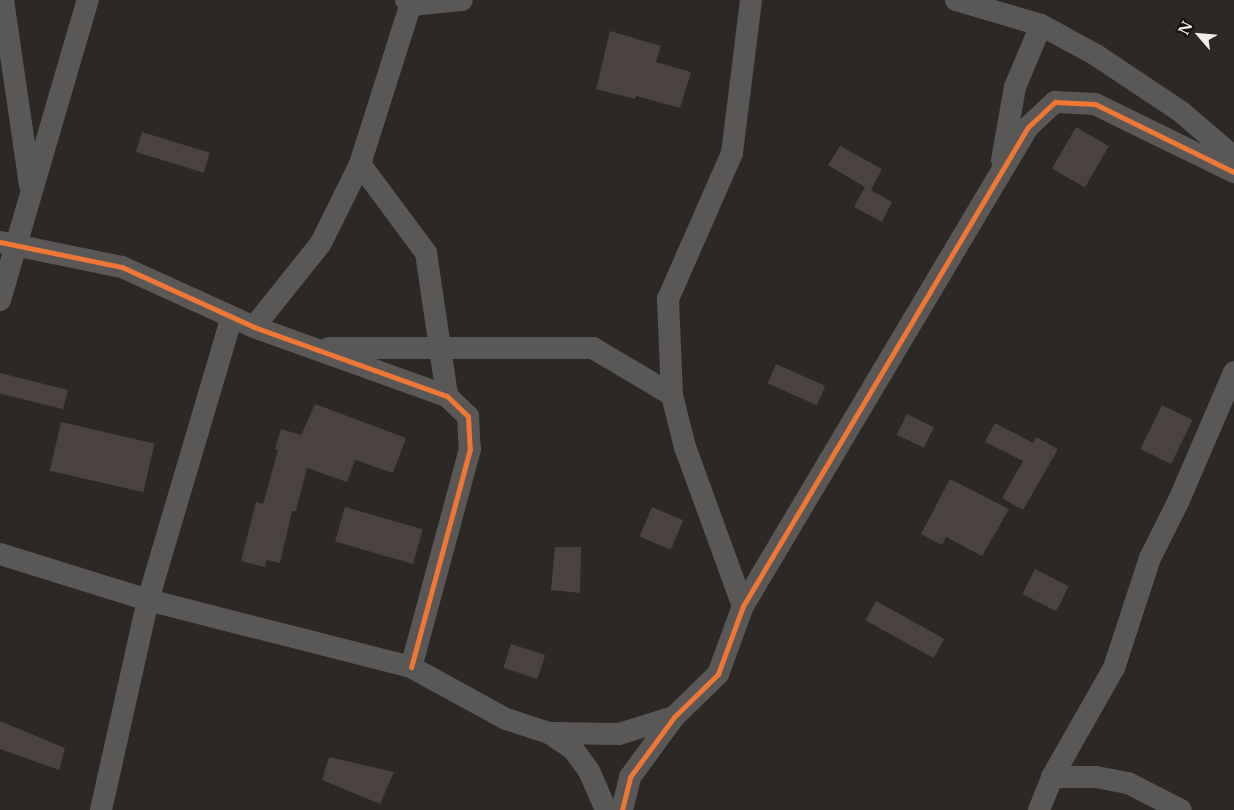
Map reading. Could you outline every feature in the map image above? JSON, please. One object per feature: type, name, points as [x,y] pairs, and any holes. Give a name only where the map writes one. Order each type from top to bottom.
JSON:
[{"type":"street","points":[[3,0],[31,190]]},
{"type":"street","points":[[0,300],[7,244],[31,190],[88,0]]},
{"type":"street","points":[[254,327],[322,243],[360,164],[410,2],[462,0]]},
{"type":"street","points":[[743,606],[684,447],[672,395],[668,299],[732,152],[751,0]]},
{"type":"street","points":[[956,0],[1041,25],[1096,55],[1180,111],[1234,157]]},
{"type":"street","points":[[1000,172],[1015,87],[1041,25]]},
{"type":"street","points":[[622,810],[630,777],[674,717],[718,674],[743,606],[1028,126],[1055,102],[1095,104],[1234,172]]},
{"type":"street","points":[[360,164],[426,253],[447,396]]},
{"type":"street","points":[[7,244],[122,267],[254,327],[447,396],[468,416],[470,449],[411,666]]},
{"type":"street","points":[[101,810],[148,600],[232,317]]},
{"type":"street","points":[[313,348],[593,348],[672,395]]},
{"type":"street","points":[[1039,810],[1052,777],[1114,668],[1150,558],[1179,500],[1234,372]]},
{"type":"street","points":[[0,554],[148,600],[411,666],[506,719],[549,733],[573,749],[589,771],[606,810]]},
{"type":"street","points":[[549,733],[618,734],[674,717]]},
{"type":"street","points":[[1052,777],[1096,777],[1128,782],[1181,810]]},
{"type":"building","points":[[610,31],[661,46],[656,62],[691,72],[680,108],[636,96],[635,99],[596,89]]},
{"type":"building","points":[[1076,127],[1109,146],[1085,188],[1052,169]]},
{"type":"building","points":[[142,132],[210,153],[204,173],[136,152]]},
{"type":"building","points":[[840,146],[882,169],[871,190],[892,202],[882,222],[854,207],[865,187],[828,165]]},
{"type":"building","points":[[776,364],[825,386],[817,405],[767,383]]},
{"type":"building","points":[[0,373],[68,390],[63,409],[0,394]]},
{"type":"building","points":[[315,404],[406,438],[393,473],[355,460],[347,482],[307,468],[296,511],[292,511],[280,563],[266,560],[265,567],[241,561],[256,502],[263,504],[278,450],[275,449],[281,429],[301,435]]},
{"type":"building","points":[[1162,405],[1193,420],[1171,464],[1141,449]]},
{"type":"building","points":[[907,414],[934,427],[924,448],[897,435]]},
{"type":"building","points":[[61,422],[155,444],[143,492],[50,471]]},
{"type":"building","points":[[995,423],[1033,443],[1036,437],[1058,449],[1023,510],[1002,498],[1023,461],[985,442]]},
{"type":"building","points":[[950,479],[1009,509],[982,556],[946,537],[942,545],[921,534]]},
{"type":"building","points":[[345,507],[423,529],[413,564],[335,542]]},
{"type":"building","points":[[652,507],[683,520],[671,550],[639,536]]},
{"type":"building","points":[[555,547],[581,547],[580,593],[551,590]]},
{"type":"building","points":[[1035,569],[1069,586],[1056,611],[1022,594]]},
{"type":"building","points":[[876,601],[944,639],[934,658],[865,620]]},
{"type":"building","points":[[511,644],[545,655],[538,679],[503,668]]},
{"type":"building","points":[[0,721],[65,748],[59,770],[0,749]]},
{"type":"building","points":[[329,757],[394,772],[380,804],[322,780]]},
{"type":"cycle path","points":[[622,810],[630,777],[674,717],[718,674],[743,606],[1028,127],[1055,102],[1095,104],[1234,172]]},
{"type":"cycle path","points":[[0,242],[122,267],[254,327],[447,396],[468,416],[470,449],[411,667]]}]
